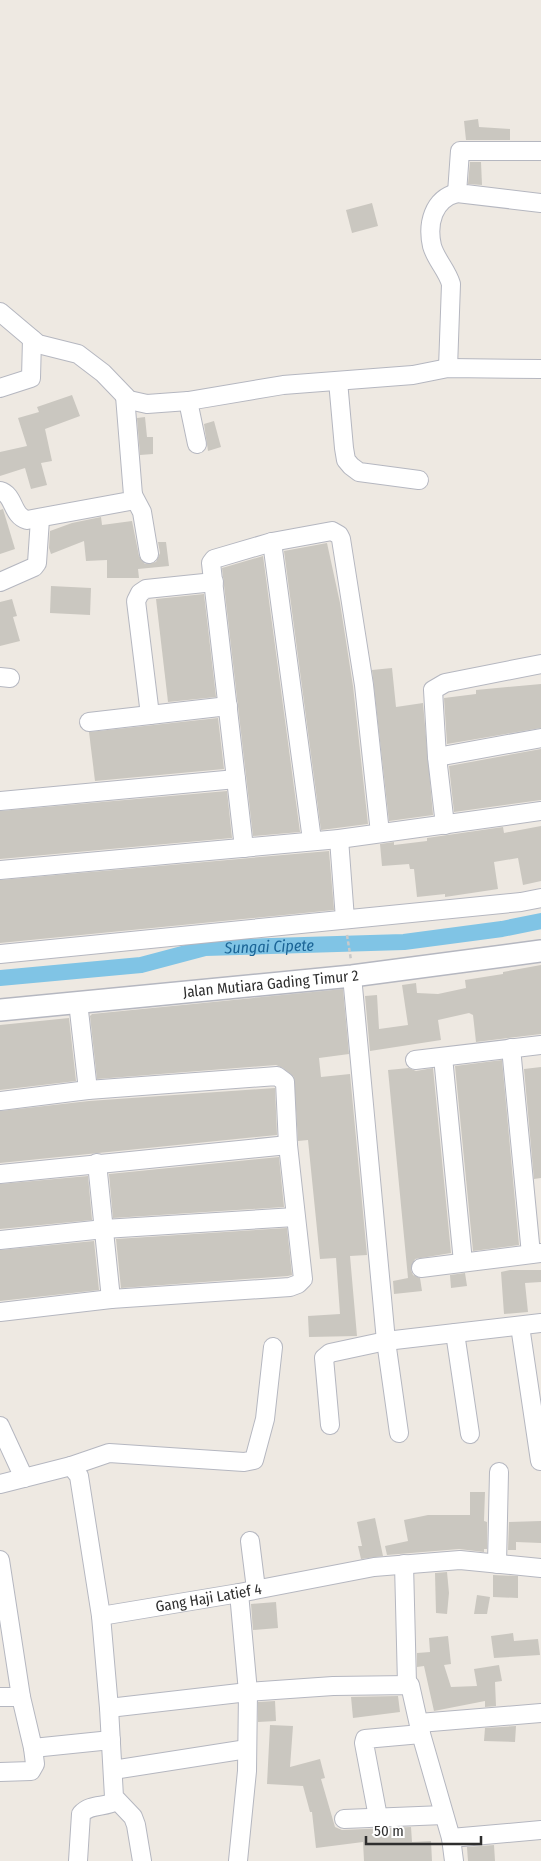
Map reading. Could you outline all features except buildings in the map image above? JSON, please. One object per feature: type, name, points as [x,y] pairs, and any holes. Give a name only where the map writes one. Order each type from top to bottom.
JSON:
[{"type":"street","points":[[457,193],[460,151],[541,151]]},
{"type":"street","points":[[448,368],[451,284],[447,271],[432,247],[431,223],[439,203],[448,196],[457,193],[541,203]]},
{"type":"street","points":[[0,312],[45,348],[78,354],[104,373],[125,396],[134,402],[147,404],[188,401],[283,385],[413,375],[448,368],[541,369]]},
{"type":"street","points":[[0,388],[31,378],[32,339]]},
{"type":"street","points":[[338,381],[344,448],[346,460],[350,466],[359,472],[420,480]]},
{"type":"street","points":[[125,396],[133,495],[142,512],[149,554]]},
{"type":"street","points":[[188,401],[197,444]]},
{"type":"street","points":[[0,491],[9,497],[14,510],[21,518],[40,519],[130,500],[133,495]]},
{"type":"street","points":[[0,582],[34,567],[37,563],[40,519]]},
{"type":"street","points":[[244,848],[212,563],[214,559],[272,542],[332,531],[339,535],[364,685],[380,832]]},
{"type":"street","points":[[272,542],[312,840]]},
{"type":"street","points":[[150,715],[136,601],[138,596],[146,589],[214,582]]},
{"type":"street","points":[[445,824],[437,757],[432,695],[434,688],[445,683],[541,664]]},
{"type":"street","points":[[89,722],[228,706]]},
{"type":"street","points":[[437,757],[541,738]]},
{"type":"street","points":[[0,801],[236,779]]},
{"type":"street","points":[[0,870],[339,839],[541,811]]},
{"type":"street","points":[[339,839],[346,926]]},
{"type":"street","points":[[0,954],[346,926],[541,898]]},
{"type":"street","name":"Jalan Mutiara Gading Timur 2","points":[[0,1010],[541,951]]},
{"type":"street","points":[[352,972],[386,1341],[399,1433]]},
{"type":"street","points":[[78,1002],[88,1090]]},
{"type":"street","points":[[415,1060],[541,1045]]},
{"type":"street","points":[[421,1268],[536,1254],[511,1048]]},
{"type":"street","points":[[443,1056],[463,1262]]},
{"type":"street","points":[[0,1101],[88,1090],[277,1076],[286,1082],[288,1145],[303,1280],[290,1287],[111,1298],[0,1312]]},
{"type":"street","points":[[0,1174],[288,1145]]},
{"type":"street","points":[[97,1164],[111,1298]]},
{"type":"street","points":[[0,1240],[104,1229],[295,1217]]},
{"type":"street","points":[[330,1425],[324,1358],[340,1350],[386,1341],[541,1323]]},
{"type":"street","points":[[520,1326],[540,1462]]},
{"type":"street","points":[[455,1333],[470,1434]]},
{"type":"street","points":[[0,1484],[70,1466],[109,1453],[244,1462],[254,1460],[266,1419],[273,1347]]},
{"type":"street","points":[[0,1426],[24,1478]]},
{"type":"street","points":[[70,1466],[79,1476],[101,1616],[110,1708],[116,1801],[133,1817],[142,1861]]},
{"type":"street","points":[[497,1564],[499,1472]]},
{"type":"street","points":[[238,1861],[247,1749],[250,1541]]},
{"type":"street","points":[[0,1560],[21,1697],[35,1764],[31,1771],[0,1772]]},
{"type":"street","name":"Gang Haji Latief 4","points":[[101,1616],[248,1591],[342,1572],[404,1564],[460,1560],[497,1564],[541,1573]]},
{"type":"street","points":[[404,1564],[407,1684]]},
{"type":"street","points":[[110,1708],[248,1692],[407,1684],[412,1688],[420,1729],[451,1838],[454,1861]]},
{"type":"street","points":[[0,1697],[21,1697]]},
{"type":"street","points":[[378,1817],[364,1743],[365,1739],[420,1729],[541,1713]]},
{"type":"street","points":[[33,1748],[111,1740]]},
{"type":"street","points":[[113,1770],[247,1749]]},
{"type":"street","points":[[78,1861],[81,1814],[91,1807],[107,1805],[116,1801]]},
{"type":"street","points":[[344,1819],[444,1815]]},
{"type":"street","points":[[451,1838],[541,1830]]},
{"type":"path","points":[[346,926],[352,972]]},
{"type":"waterway","name":"Sungai Cipete","points":[[0,978],[141,965],[205,948],[404,942],[502,929],[541,921]]}]
